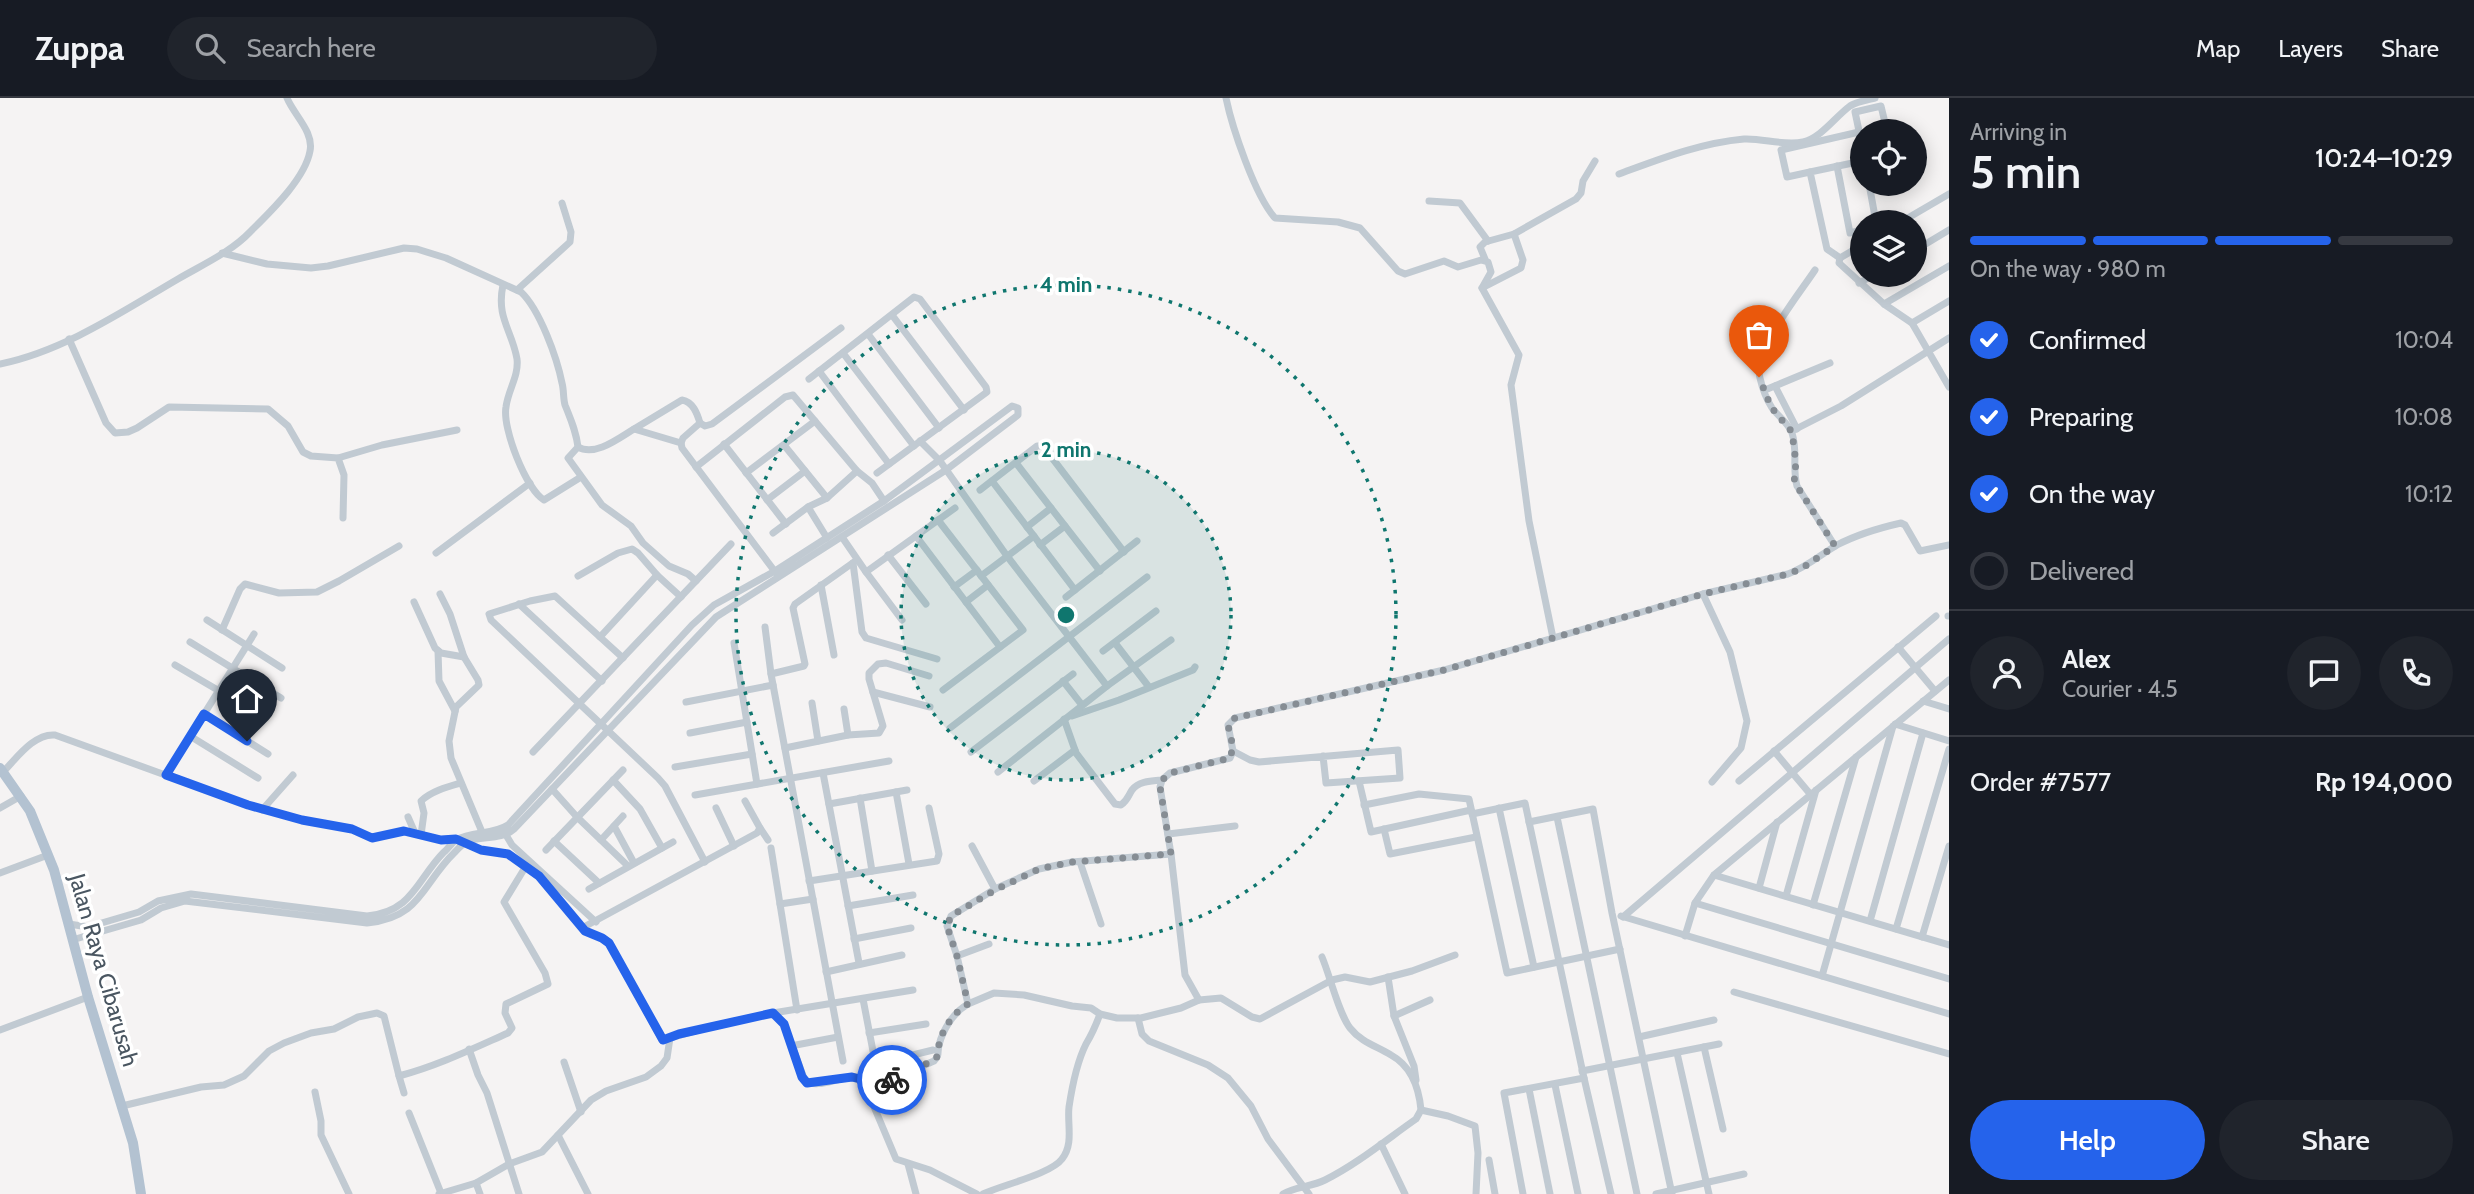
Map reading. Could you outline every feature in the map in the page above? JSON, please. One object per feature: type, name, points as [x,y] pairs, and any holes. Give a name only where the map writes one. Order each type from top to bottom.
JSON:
[{"type":"main road","name":"Jalan Raya Cibarusah","points":[[1,770],[34,819],[48,855],[133,1143],[139,1194]]},
{"type":"street","points":[[0,364],[16,361],[69,339],[142,301],[250,233],[292,187],[308,161],[311,147],[308,134],[287,98]]},
{"type":"street","points":[[1226,98],[1241,147],[1275,218],[1338,222],[1360,228],[1401,274],[1409,274],[1444,261],[1458,267],[1485,259]]},
{"type":"street","points":[[1619,174],[1677,152],[1725,141],[1760,138],[1781,143],[1805,141],[1816,136],[1852,104],[1875,98]]},
{"type":"street","points":[[1856,119],[1855,112],[1881,106],[1884,119]]},
{"type":"street","points":[[1850,134],[1781,150],[1787,177],[1850,164]]},
{"type":"street","points":[[1482,288],[1491,272],[1480,247],[1488,241],[1514,234],[1576,199],[1595,161]]},
{"type":"street","points":[[1838,166],[1850,231]]},
{"type":"street","points":[[1810,172],[1827,249],[1840,258]]},
{"type":"street","points":[[1922,210],[1949,194]]},
{"type":"street","points":[[1429,201],[1460,202],[1488,241]]},
{"type":"street","points":[[517,290],[570,242],[571,232],[562,203]]},
{"type":"street","points":[[1927,243],[1949,230]]},
{"type":"street","points":[[1482,288],[1521,268],[1523,260],[1514,234]]},
{"type":"street","points":[[222,253],[267,264],[311,268],[404,248],[417,249],[446,258],[517,290],[530,302],[550,345],[563,384],[564,402],[576,429],[578,447],[568,458],[602,505],[631,526],[643,543],[669,566],[688,574],[696,581]]},
{"type":"street","points":[[1840,258],[1850,252]]},
{"type":"street","points":[[1840,258],[1839,263],[1850,274]]},
{"type":"street","points":[[1884,304],[1949,266]]},
{"type":"street","points":[[1794,430],[1771,407],[1759,377],[1762,356],[1782,319],[1815,270]]},
{"type":"street","points":[[503,285],[501,312],[517,359],[517,373],[507,400],[505,416],[517,460],[544,500],[581,477]]},
{"type":"street","points":[[1864,287],[1912,323],[1946,376],[1949,387]]},
{"type":"street","points":[[1482,288],[1519,355],[1511,385],[1529,521],[1553,638]]},
{"type":"street","points":[[809,379],[914,297],[918,298],[988,389],[964,410],[877,473]]},
{"type":"street","points":[[1912,323],[1949,301]]},
{"type":"street","points":[[892,315],[964,410]]},
{"type":"street","points":[[578,447],[587,451],[596,449],[682,400],[688,401],[694,407],[700,423],[705,426],[712,424],[841,328]]},
{"type":"street","points":[[868,334],[939,428]]},
{"type":"street","points":[[1794,430],[1841,406],[1949,338]]},
{"type":"street","points":[[69,339],[106,423],[115,433],[121,434],[137,428],[169,407],[213,410],[268,409],[288,426],[303,452],[311,456],[338,458],[382,445],[457,430]]},
{"type":"street","points":[[843,353],[917,444],[940,461],[1007,556],[1107,686]]},
{"type":"street","points":[[1765,390],[1830,363]]},
{"type":"street","points":[[819,372],[889,464]]},
{"type":"street","points":[[1775,386],[1794,430],[1794,478],[1835,546]]},
{"type":"street","points":[[696,467],[790,395],[796,397],[858,471],[872,483],[884,501]]},
{"type":"street","points":[[1,770],[38,738],[48,734],[262,810],[352,829],[372,838],[395,832],[441,840],[456,839],[500,829],[508,825],[716,617],[776,574],[827,538],[884,501],[1012,406],[1018,408],[1018,415],[946,470],[842,537],[776,574]]},
{"type":"street","points":[[746,473],[815,421]]},
{"type":"street","points":[[700,423],[683,438],[682,449],[776,574]]},
{"type":"street","points":[[634,429],[681,443]]},
{"type":"street","points":[[724,444],[786,524]]},
{"type":"street","points":[[784,444],[827,498]]},
{"type":"street","points":[[980,490],[1037,446],[1042,446],[1124,552]]},
{"type":"street","points":[[338,458],[344,475],[343,518]]},
{"type":"street","points":[[1016,463],[1100,571]]},
{"type":"street","points":[[767,500],[805,471]]},
{"type":"street","points":[[773,533],[808,507],[827,498],[858,471]]},
{"type":"street","points":[[992,481],[1075,590]]},
{"type":"street","points":[[436,553],[530,483]]},
{"type":"street","points":[[808,507],[827,538]]},
{"type":"street","points":[[866,572],[955,508]]},
{"type":"street","points":[[1027,527],[1051,508]]},
{"type":"street","points":[[938,520],[1023,629],[943,690]]},
{"type":"street","points":[[1066,718],[1075,750],[1118,805],[1128,799],[1137,785],[1162,780],[1170,773],[1230,758],[1233,751],[1228,725],[1235,718],[1444,670],[1703,594],[1772,578],[1801,569],[1835,546],[1872,530],[1901,523],[1905,525],[1920,551],[1949,544]]},
{"type":"street","points":[[1040,545],[1065,526]]},
{"type":"street","points":[[954,587],[1007,556],[1034,536]]},
{"type":"street","points":[[842,537],[902,620]]},
{"type":"street","points":[[916,537],[1000,647]]},
{"type":"street","points":[[1066,597],[1137,541]]},
{"type":"street","points":[[533,752],[731,544]]},
{"type":"street","points":[[222,630],[240,589],[245,584],[279,593],[317,592],[399,546]]},
{"type":"street","points":[[578,576],[618,553],[632,549],[681,597]]},
{"type":"street","points":[[888,555],[926,604]]},
{"type":"street","points":[[771,674],[804,666],[793,608],[799,600],[853,562],[862,632],[866,638],[937,659]]},
{"type":"street","points":[[600,637],[657,575]]},
{"type":"street","points":[[950,728],[1147,577]]},
{"type":"street","points":[[821,585],[834,655]]},
{"type":"street","points":[[966,601],[989,585]]},
{"type":"street","points":[[440,594],[450,614],[464,657],[479,685],[454,710]]},
{"type":"street","points":[[1703,594],[1730,652],[1747,721],[1741,748],[1712,782]]},
{"type":"street","points":[[623,658],[555,596],[491,612],[488,616],[665,786],[705,862]]},
{"type":"street","points":[[414,602],[435,649],[464,657]]},
{"type":"street","points":[[519,604],[602,681]]},
{"type":"street","points":[[1103,651],[1156,611]]},
{"type":"street","points":[[1739,781],[1936,616]]},
{"type":"street","points":[[207,620],[282,668]]},
{"type":"street","points":[[765,627],[771,674],[843,1061]]},
{"type":"street","points":[[166,775],[254,634]]},
{"type":"street","points":[[1623,917],[1949,639]]},
{"type":"street","points":[[998,772],[1082,705],[1171,640]]},
{"type":"street","points":[[190,642],[282,698]]},
{"type":"street","points":[[734,643],[757,784]]},
{"type":"street","points":[[1115,643],[1149,687]]},
{"type":"street","points":[[1898,647],[1935,691]]},
{"type":"street","points":[[438,651],[439,681],[454,710],[450,751],[482,832]]},
{"type":"street","points":[[785,748],[848,735],[879,733],[883,726],[869,673],[878,664],[886,663],[929,676]]},
{"type":"street","points":[[175,665],[262,716]]},
{"type":"street","points":[[1066,718],[1118,700],[1195,667]]},
{"type":"street","points":[[971,752],[1073,674]]},
{"type":"street","points":[[1685,936],[1695,903],[1714,875],[1949,680]]},
{"type":"street","points":[[1063,681],[1082,705]]},
{"type":"street","points":[[685,702],[773,685]]},
{"type":"street","points":[[873,692],[930,707]]},
{"type":"street","points":[[1923,701],[1949,709]]},
{"type":"street","points":[[812,702],[818,741]]},
{"type":"street","points":[[844,709],[848,735]]},
{"type":"street","points":[[204,714],[268,754]]},
{"type":"street","points":[[690,733],[747,722]]},
{"type":"street","points":[[1894,725],[1949,740]]},
{"type":"street","points":[[1822,976],[1894,725]]},
{"type":"street","points":[[69,924],[106,926],[141,920],[161,908],[194,901],[367,923],[386,921],[405,911],[422,896],[449,858],[465,842],[506,835],[552,789],[605,727]]},
{"type":"street","points":[[1870,921],[1923,733]]},
{"type":"street","points":[[190,736],[258,778]]},
{"type":"street","points":[[1896,929],[1949,749]]},
{"type":"street","points":[[1034,781],[1075,750]]},
{"type":"street","points":[[1233,751],[1259,762],[1323,756],[1398,750],[1400,778],[1326,783],[1323,756]]},
{"type":"street","points":[[1774,751],[1792,773],[1814,792]]},
{"type":"street","points":[[675,767],[752,754]]},
{"type":"street","points":[[1813,905],[1856,757]]},
{"type":"street","points":[[695,795],[889,761]]},
{"type":"street","points":[[546,850],[622,770]]},
{"type":"street","points":[[823,773],[859,963]]},
{"type":"street","points":[[262,810],[293,775]]},
{"type":"street","points":[[613,780],[640,809],[662,848]]},
{"type":"street","points":[[1162,780],[1160,787],[1185,975],[1199,1000]]},
{"type":"street","points":[[1359,781],[1371,832],[1525,803],[1611,1194]]},
{"type":"street","points":[[418,834],[424,813],[421,802],[423,799],[441,789],[461,783]]},
{"type":"street","points":[[552,789],[577,817],[631,865]]},
{"type":"street","points":[[828,804],[907,790]]},
{"type":"street","points":[[896,792],[909,864]]},
{"type":"street","points":[[1786,896],[1814,792]]},
{"type":"street","points":[[1364,805],[1419,794],[1469,799],[1505,970],[1511,974],[1620,949]]},
{"type":"street","points":[[0,807],[21,796]]},
{"type":"street","points":[[860,799],[872,871]]},
{"type":"street","points":[[746,802],[768,840]]},
{"type":"street","points":[[716,808],[734,846]]},
{"type":"street","points":[[810,881],[939,859],[929,808]]},
{"type":"street","points":[[1499,808],[1534,967]]},
{"type":"street","points":[[1529,822],[1593,809],[1612,913],[1671,1192]]},
{"type":"street","points":[[601,840],[623,816]]},
{"type":"street","points":[[408,817],[418,834]]},
{"type":"street","points":[[1557,817],[1637,1194]]},
{"type":"street","points":[[1759,888],[1777,822]]},
{"type":"street","points":[[1168,834],[1235,825]]},
{"type":"street","points":[[614,826],[631,865]]},
{"type":"street","points":[[582,928],[734,846],[757,833],[760,828]]},
{"type":"street","points":[[1384,829],[1390,854],[1476,837]]},
{"type":"street","points":[[506,835],[512,845],[596,922]]},
{"type":"street","points":[[456,839],[481,850],[508,854],[526,866],[539,876],[582,928],[609,943],[663,1040],[702,1028],[773,1013],[913,990]]},
{"type":"street","points":[[72,940],[139,912],[158,901],[191,894],[367,916],[377,915],[402,904],[416,892],[435,862],[456,839]]},
{"type":"street","points":[[554,841],[599,883]]},
{"type":"street","points":[[589,889],[673,842]]},
{"type":"street","points":[[972,846],[995,890]]},
{"type":"street","points":[[1922,937],[1949,846]]},
{"type":"street","points":[[771,848],[797,1010]]},
{"type":"street","points":[[968,1004],[947,926],[951,916],[995,890],[1039,869],[1080,862],[1171,854]]},
{"type":"street","points":[[0,873],[48,855]]},
{"type":"street","points":[[1080,862],[1101,924]]},
{"type":"street","points":[[400,1076],[442,1063],[511,1030],[505,1013],[506,1004],[548,984],[545,973],[504,902],[526,866]]},
{"type":"street","points":[[1714,875],[1949,945]]},
{"type":"street","points":[[848,906],[913,895]]},
{"type":"street","points":[[780,904],[813,900]]},
{"type":"street","points":[[1695,903],[1949,979]]},
{"type":"street","points":[[1612,913],[1949,1014]]},
{"type":"street","points":[[854,939],[911,928]]},
{"type":"street","points":[[957,956],[989,944]]},
{"type":"street","points":[[826,972],[902,955]]},
{"type":"street","points":[[867,1090],[934,1060],[939,1056],[940,1040],[958,1009],[994,993],[1024,995],[1091,1008],[1100,1014],[1117,1018],[1138,1018],[1181,1008],[1199,1000],[1221,998],[1260,1019],[1332,980],[1345,977],[1364,983],[1412,971],[1455,955]]},
{"type":"street","points":[[1322,957],[1351,1030],[1368,1044],[1391,1055],[1406,1068],[1416,1083]]},
{"type":"street","points":[[1283,1194],[1293,1188],[1331,1177],[1416,1119],[1421,1110],[1414,1066],[1394,1016],[1388,977]]},
{"type":"street","points":[[1734,992],[1949,1054]]},
{"type":"street","points":[[0,1030],[88,997]]},
{"type":"street","points":[[863,999],[876,1068],[933,1050]]},
{"type":"street","points":[[1394,1016],[1430,1000]]},
{"type":"street","points":[[122,1106],[231,1083],[248,1073],[269,1051],[284,1043],[311,1033],[334,1030],[358,1017],[377,1013],[384,1016],[404,1093]]},
{"type":"street","points":[[773,1013],[784,1024],[804,1081],[811,1084],[852,1077],[860,1079],[894,1156],[908,1164],[930,1170],[977,1194]]},
{"type":"street","points":[[984,1194],[1043,1171],[1063,1159],[1069,1143],[1069,1105],[1074,1084],[1086,1045],[1100,1014]]},
{"type":"street","points":[[1138,1018],[1142,1034],[1149,1041],[1208,1065],[1228,1078],[1251,1106],[1268,1139],[1309,1194]]},
{"type":"street","points":[[1639,1037],[1714,1020]]},
{"type":"street","points":[[869,1033],[926,1024]]},
{"type":"street","points":[[796,1045],[838,1037]]},
{"type":"street","points":[[408,1114],[440,1194],[476,1183],[509,1164],[542,1152],[591,1100],[606,1091],[655,1072],[667,1058],[670,1038]]},
{"type":"street","points":[[1523,1194],[1504,1093],[1555,1085],[1610,1066],[1719,1044]]},
{"type":"street","points":[[1704,1047],[1723,1129]]},
{"type":"street","points":[[469,1049],[487,1093],[519,1194]]},
{"type":"street","points":[[1677,1053],[1709,1194]]},
{"type":"street","points":[[564,1062],[581,1112]]},
{"type":"street","points":[[1555,1085],[1578,1194]]},
{"type":"street","points":[[1529,1089],[1550,1194]]},
{"type":"street","points":[[315,1092],[321,1135],[349,1194]]},
{"type":"street","points":[[1421,1110],[1475,1126],[1478,1153],[1476,1194]]},
{"type":"street","points":[[558,1135],[588,1194]]},
{"type":"street","points":[[1381,1144],[1405,1194]]},
{"type":"street","points":[[1489,1160],[1495,1194]]},
{"type":"street","points":[[908,1164],[916,1194]]},
{"type":"street","points":[[1656,1194],[1744,1174]]},
{"type":"street","points":[[476,1183],[480,1194]]},
{"type":"way so far","points":[[892,1080],[929,1064],[939,1056],[940,1040],[951,1019],[958,1009],[968,1004],[947,926],[951,916],[1023,875],[1039,869],[1072,862],[1171,854],[1160,787],[1162,780],[1170,773],[1230,758],[1233,747],[1228,735],[1228,725],[1231,720],[1247,714],[1444,670],[1703,594],[1788,574],[1815,561],[1835,546],[1797,486],[1794,478],[1796,463],[1792,432],[1771,407],[1759,377]]},
{"type":"route","points":[[247,741],[204,714],[166,775],[248,805],[302,820],[352,829],[372,838],[404,831],[441,840],[456,839],[481,850],[508,854],[539,876],[585,931],[609,943],[663,1040],[773,1013],[784,1024],[802,1077],[807,1083],[852,1077],[860,1079],[867,1090],[892,1080]]}]
